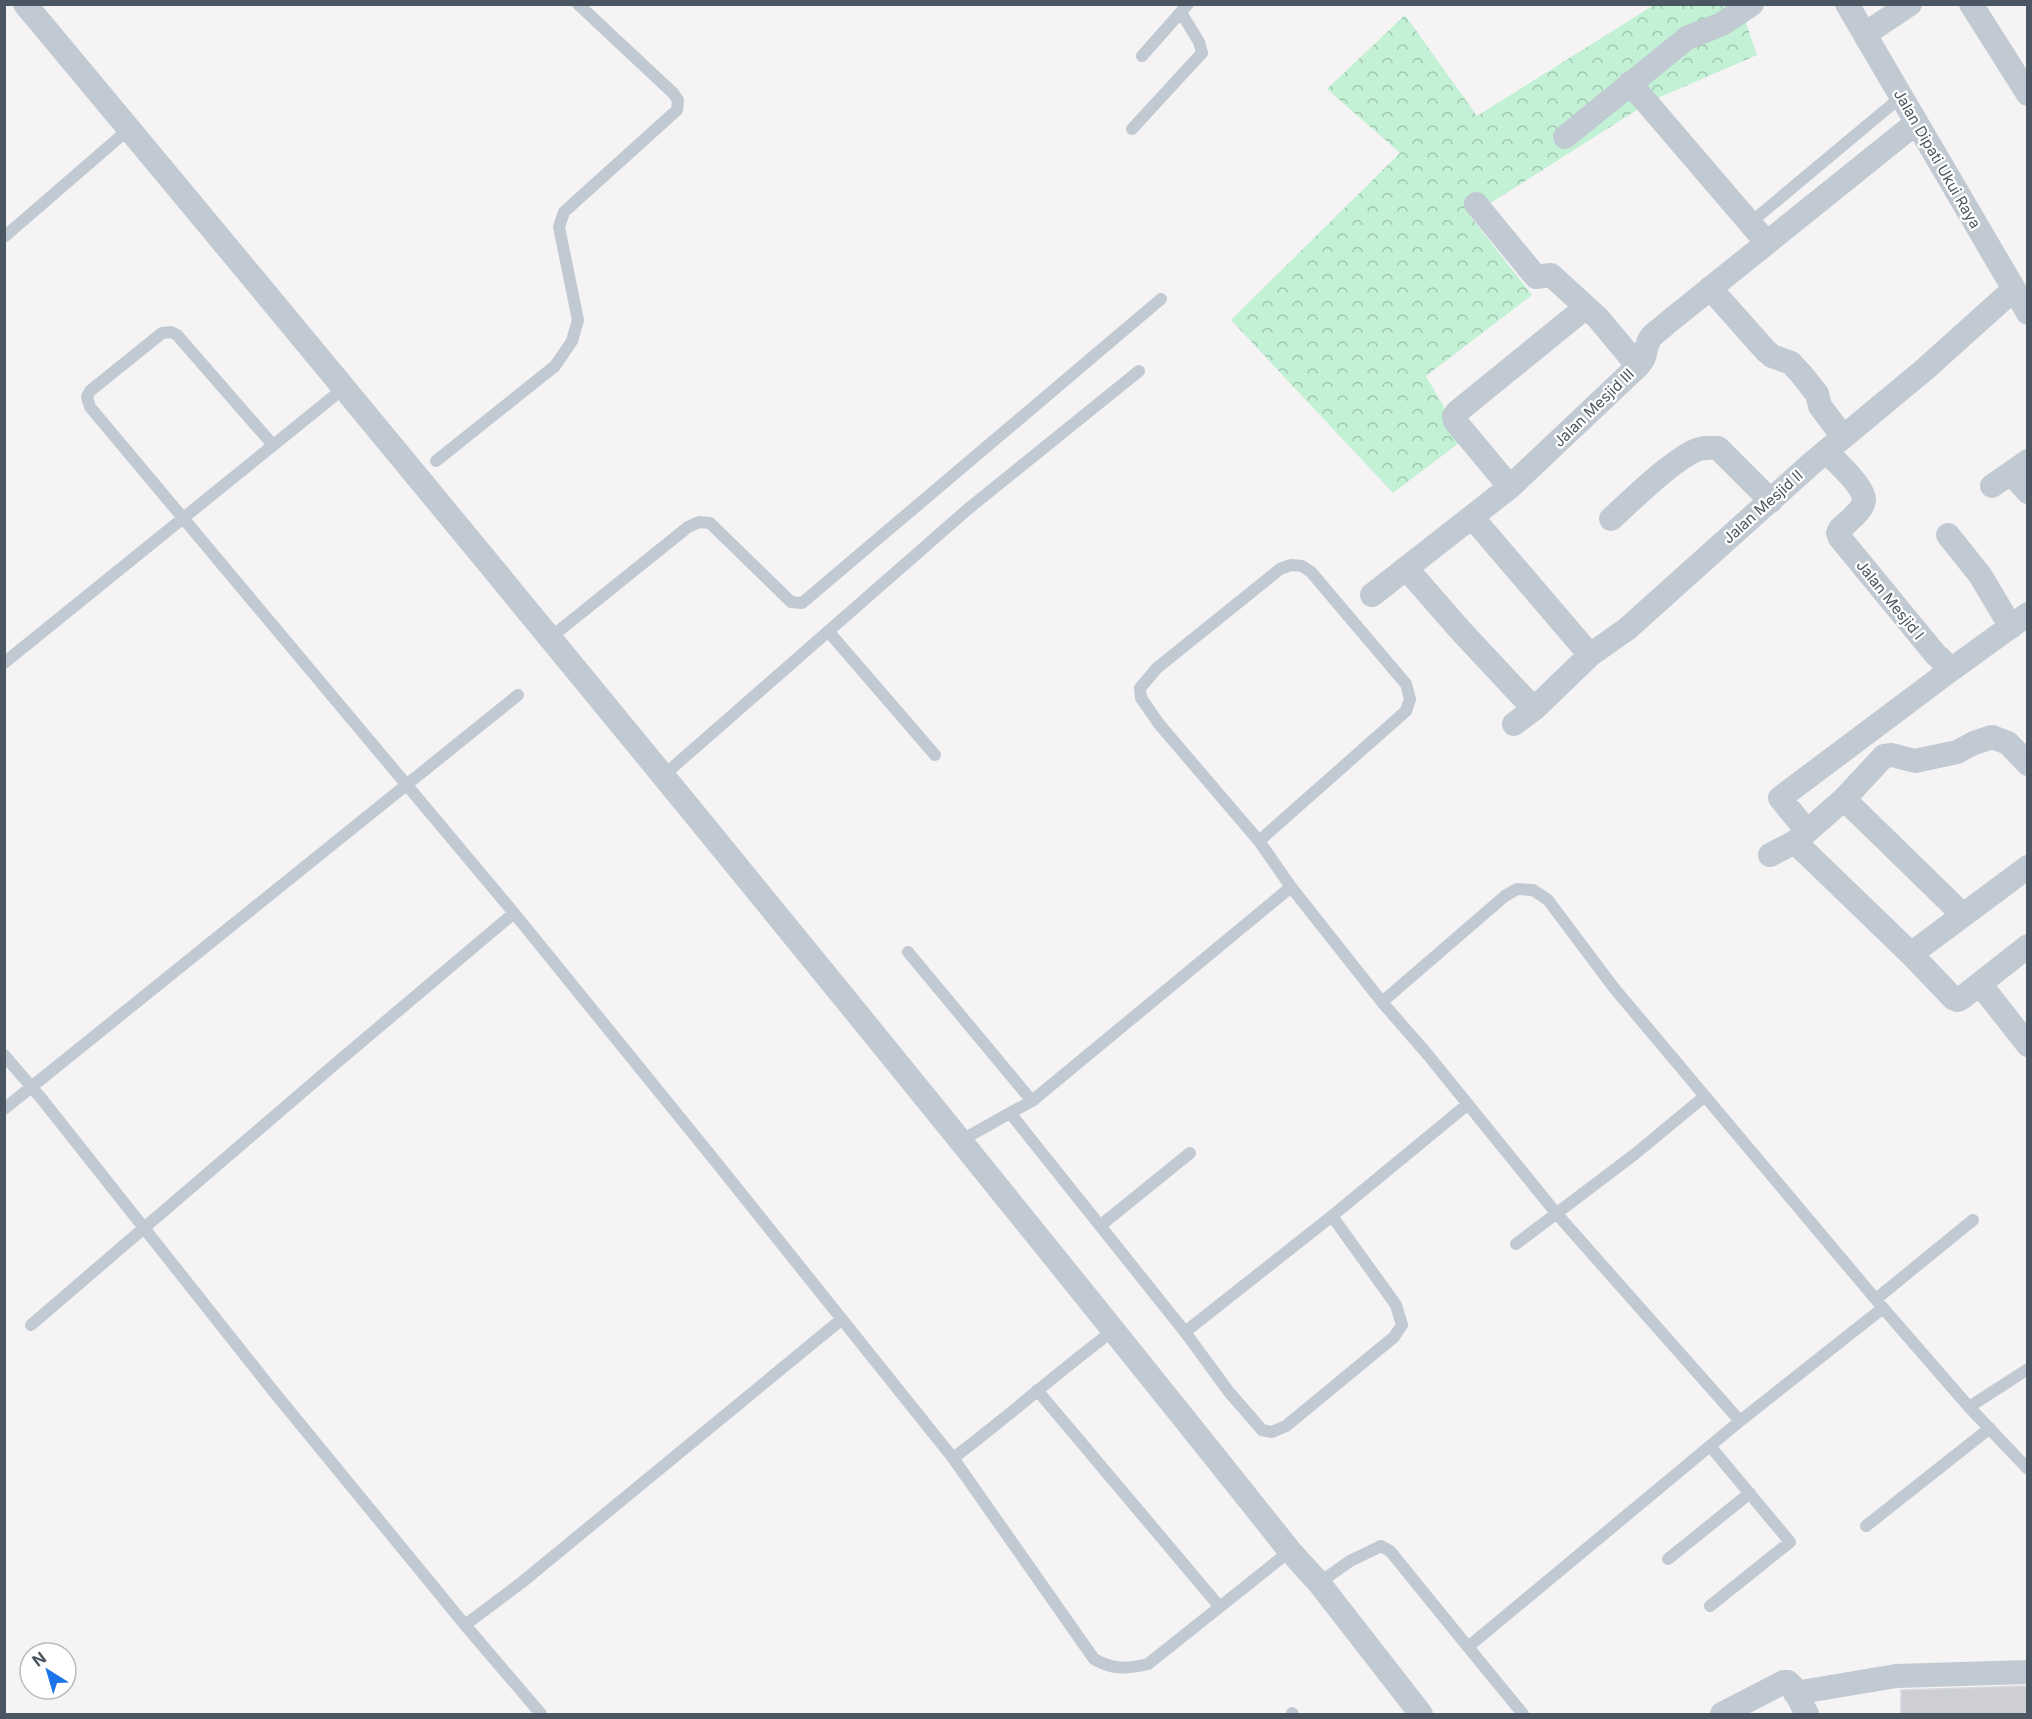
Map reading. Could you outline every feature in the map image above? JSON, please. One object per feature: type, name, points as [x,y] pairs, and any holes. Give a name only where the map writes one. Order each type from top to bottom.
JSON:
[{"type":"street","points":[[25,4],[663,775],[1114,1330],[1290,1551],[1319,1583],[1421,1714]]},
{"type":"street","points":[[1565,137],[1687,38],[1722,24],[1752,4]]},
{"type":"street","name":"Jalan Dipati Ukui Raya","points":[[1847,4],[2028,313]]},
{"type":"street","points":[[1865,34],[1910,4]]},
{"type":"street","points":[[1971,4],[2028,94]]},
{"type":"street","points":[[1630,83],[1767,243]]},
{"type":"street","name":"Jalan Mesjid III","points":[[1372,595],[1510,487],[1638,366],[1646,356],[1651,337],[1916,123]]},
{"type":"street","points":[[1476,204],[1536,277],[1551,275],[1598,318],[1638,366]]},
{"type":"street","points":[[1710,288],[1766,351],[1772,356],[1791,363],[1802,375],[1818,397],[1834,445]]},
{"type":"street","name":"Jalan Mesjid II","points":[[1514,724],[1534,709],[1590,655],[1627,629],[2013,290]]},
{"type":"street","points":[[1510,487],[1455,421],[1457,412],[1585,306]]},
{"type":"street","name":"Jalan Mesjid I","points":[[1834,445],[1844,468],[1863,494],[1864,500],[1859,510],[1840,529],[1840,538],[1941,659],[1947,672]]},
{"type":"street","points":[[1611,519],[1677,462],[1699,449],[1708,447],[1718,448],[1771,501]]},
{"type":"street","points":[[2010,474],[2028,492]]},
{"type":"street","points":[[1472,517],[1590,655]]},
{"type":"street","points":[[1948,535],[2019,620],[1780,798],[1801,836],[1953,998],[1958,1000],[1963,997],[2028,946]]},
{"type":"street","points":[[1406,568],[1534,709]]},
{"type":"street","points":[[1770,855],[1801,836],[1844,800],[1884,756],[1892,755],[1914,761],[1957,752],[1992,737],[2008,743],[2028,764]]},
{"type":"street","points":[[1844,800],[1963,915]]},
{"type":"street","points":[[1911,954],[2028,867]]},
{"type":"street","points":[[1980,984],[2028,1045]]},
{"type":"street","points":[[1795,1693],[1896,1676],[2028,1672]]},
{"type":"street","points":[[1722,1714],[1779,1683],[1788,1682],[1807,1714]]},
{"type":"lane","points":[[436,461],[555,366],[572,341],[578,320],[559,226],[564,212],[677,110],[678,100],[673,93],[578,4]]},
{"type":"lane","points":[[1132,129],[1202,53],[1185,9],[1142,56]]},
{"type":"lane","points":[[1750,223],[1901,97]]},
{"type":"lane","points":[[4,237],[129,129]]},
{"type":"lane","points":[[550,638],[688,528],[699,522],[710,523],[791,602],[802,603],[1161,299]]},
{"type":"lane","points":[[273,445],[171,332],[162,333],[90,391],[87,397],[90,407],[514,913],[953,1458],[1094,1659],[1106,1666],[1125,1669],[1148,1664],[1290,1551]]},
{"type":"lane","points":[[663,775],[968,509],[1139,370]]},
{"type":"lane","points":[[4,663],[344,388]]},
{"type":"lane","points":[[1259,841],[1406,711],[1410,699],[1406,684],[1320,582],[1302,566],[1291,565],[1280,568],[1156,668],[1140,688],[1141,698],[1158,724],[1259,841],[1382,1002],[1556,1212],[1740,1421]]},
{"type":"lane","points":[[828,631],[935,755]]},
{"type":"lane","points":[[4,1109],[518,695]]},
{"type":"lane","points":[[960,1141],[1032,1101],[1292,887]]},
{"type":"lane","points":[[1382,1002],[1505,896],[1517,890],[1533,890],[1548,900],[1614,988],[1705,1096],[1969,1407],[2028,1469]]},
{"type":"lane","points":[[32,1325],[514,913]]},
{"type":"lane","points":[[908,952],[1032,1101]]},
{"type":"lane","points":[[4,1055],[32,1087],[274,1392],[465,1625],[542,1714]]},
{"type":"lane","points":[[1516,1244],[1635,1154],[1705,1096]]},
{"type":"lane","points":[[1185,1332],[1332,1216],[1468,1104]]},
{"type":"lane","points":[[1010,1113],[1185,1332],[1229,1392],[1262,1430],[1272,1432],[1286,1426],[1394,1337],[1402,1325],[1396,1305],[1332,1216]]},
{"type":"lane","points":[[1101,1225],[1190,1153]]},
{"type":"lane","points":[[1468,1647],[1880,1303],[1973,1220]]},
{"type":"lane","points":[[465,1625],[521,1583],[842,1319]]},
{"type":"lane","points":[[953,1458],[1003,1421],[1037,1390],[1114,1330]]},
{"type":"lane","points":[[1969,1407],[2028,1369]]},
{"type":"lane","points":[[1037,1390],[1220,1606]]},
{"type":"lane","points":[[1866,1526],[1990,1428]]},
{"type":"lane","points":[[1710,1446],[1790,1542],[1710,1606]]},
{"type":"lane","points":[[1668,1559],[1750,1493]]},
{"type":"lane","points":[[1319,1583],[1350,1561],[1382,1546],[1390,1551],[1522,1714]]},
{"type":"green space","points":[[1654,5],[1740,5],[1757,55],[1651,101],[1470,216],[1532,295],[1426,376],[1463,440],[1393,493],[1231,320],[1400,153],[1327,89],[1405,15],[1477,116]]},
{"type":"building","points":[[2028,1686],[2028,1714],[1901,1714],[1901,1690]]}]
